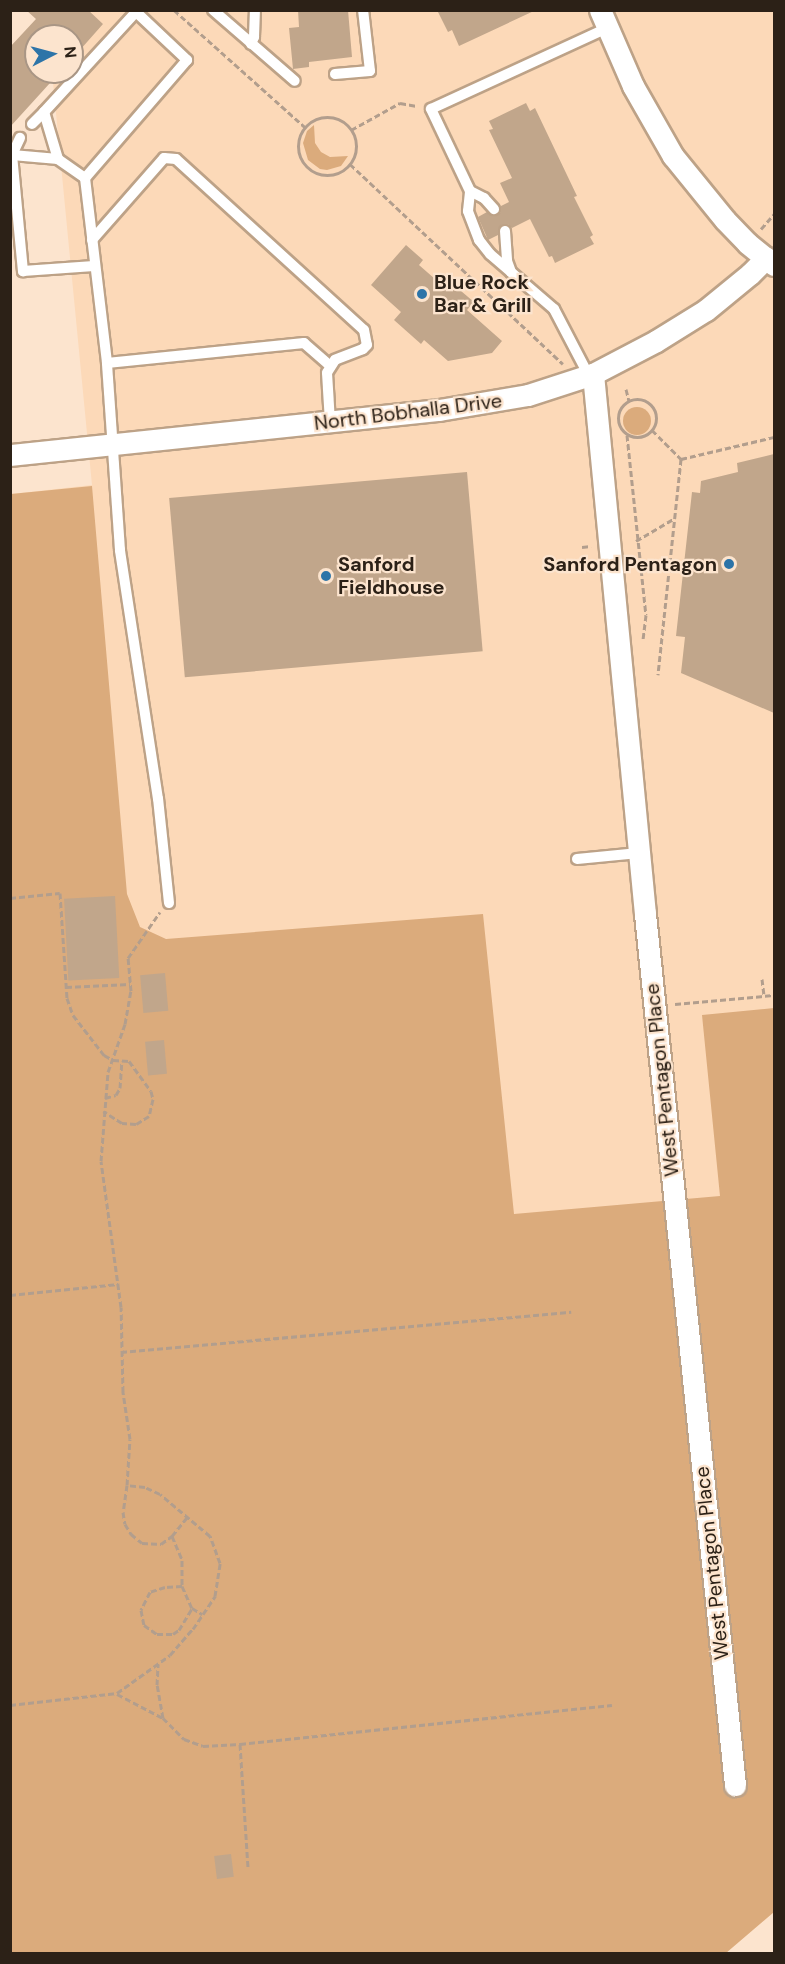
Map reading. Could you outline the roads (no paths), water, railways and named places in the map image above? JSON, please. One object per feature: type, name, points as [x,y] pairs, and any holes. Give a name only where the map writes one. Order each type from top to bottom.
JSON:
[{"type":"street","points":[[604,19],[633,86],[673,156],[725,220],[770,261]]},
{"type":"street","name":"North Bobhalla Drive","points":[[10,455],[499,402],[561,387],[591,375],[656,341],[706,310],[750,274],[770,261]]},
{"type":"street","name":"West Pentagon Place","points":[[591,375],[735,1785]]},
{"type":"lane","points":[[213,10],[295,81]]},
{"type":"lane","points":[[251,44],[254,36],[255,10]]},
{"type":"lane","points":[[335,74],[370,71],[363,10]]},
{"type":"lane","points":[[32,124],[135,11],[187,60],[85,178],[112,408],[112,445],[120,550],[158,800],[169,903]]},
{"type":"lane","points":[[591,375],[554,309],[490,254],[474,231],[468,211],[470,191],[431,109],[604,19]]},
{"type":"lane","points":[[44,112],[58,159]]},
{"type":"lane","points":[[20,138],[12,155],[23,271],[94,266]]},
{"type":"lane","points":[[12,155],[58,159],[85,178]]},
{"type":"lane","points":[[92,240],[164,158],[176,159],[364,330],[367,345],[363,349],[335,360],[327,372],[330,422]]},
{"type":"lane","points":[[470,191],[484,198],[494,209]]},
{"type":"lane","points":[[505,231],[507,261],[512,273]]},
{"type":"lane","points":[[107,363],[304,343],[330,366]]},
{"type":"lane","points":[[577,859],[639,853]]},
{"type":"place","name":"Blue Rock Bar & Grill","points":[[422,294]]},
{"type":"place","name":"Sanford Pentagon","points":[[729,564]]},
{"type":"place","name":"Sanford Fieldhouse","points":[[326,576]]}]
